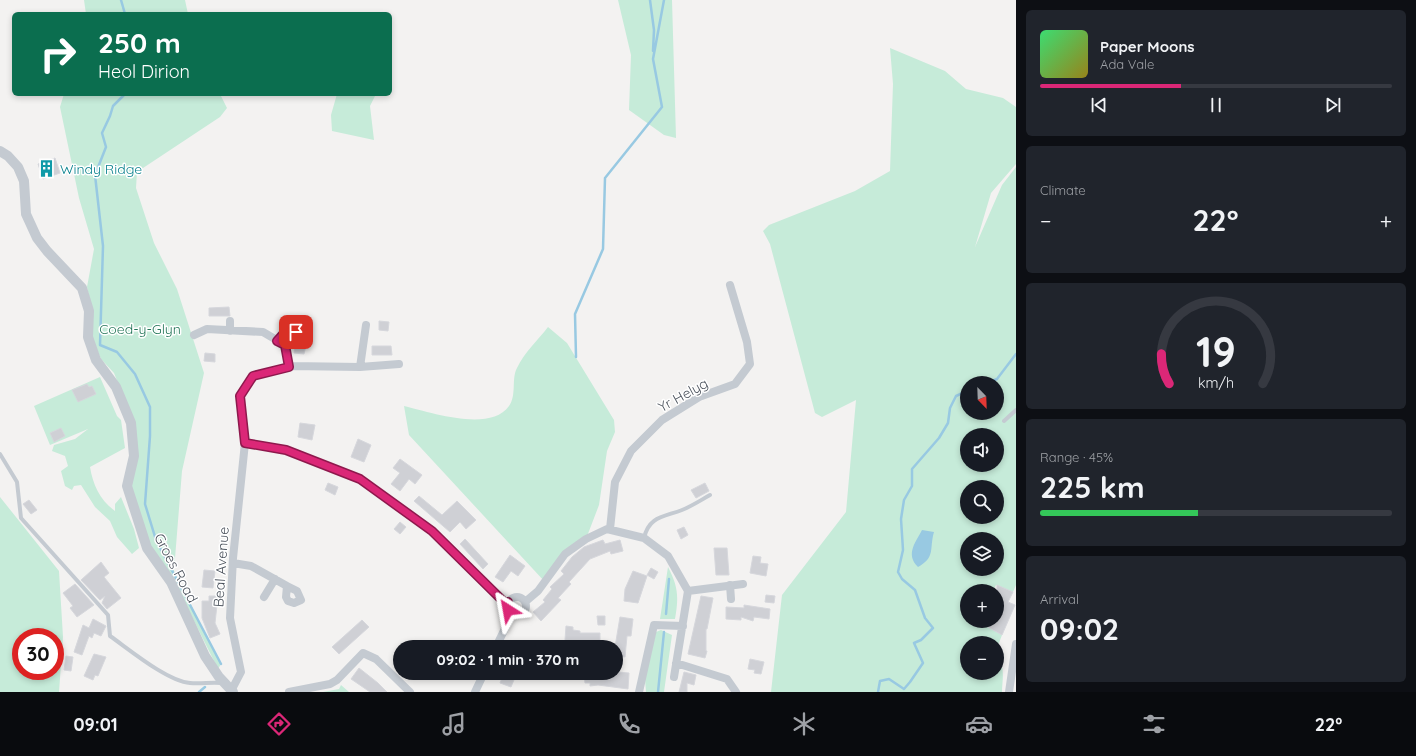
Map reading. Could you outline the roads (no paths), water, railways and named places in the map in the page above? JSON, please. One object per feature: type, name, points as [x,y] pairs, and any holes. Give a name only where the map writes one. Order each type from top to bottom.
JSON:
[{"type":"street","name":"Groes Road","points":[[0,152],[8,156],[18,167],[24,181],[26,214],[37,238],[47,251],[82,288],[89,311],[88,338],[96,360],[116,387],[131,423],[134,456],[127,486],[147,548],[171,582],[205,656],[224,683],[232,691]]},
{"type":"street","name":"Yr Helyg","points":[[610,530],[615,482],[631,451],[662,420],[699,397],[735,384],[750,364],[747,342],[730,285]]},
{"type":"street","points":[[230,321],[230,331]]},
{"type":"street","points":[[360,367],[366,325]]},
{"type":"street","points":[[194,335],[207,330],[263,332],[285,345],[289,367]]},
{"type":"street","points":[[277,341],[285,332],[296,332]]},
{"type":"street","name":"Beal Avenue","points":[[232,691],[241,672],[230,618],[233,563],[245,443],[240,396],[253,376],[289,367],[360,367],[399,364]]},
{"type":"street","points":[[245,443],[286,450],[360,479],[432,531],[504,602],[508,602],[515,597],[521,598],[525,602],[526,608],[523,613],[517,615],[512,614],[508,610],[508,602]]},
{"type":"street","points":[[525,602],[538,592],[565,554],[586,539],[600,532],[610,530],[644,538],[668,556],[688,591],[674,677]]},
{"type":"street","points":[[233,563],[251,566],[287,586]]},
{"type":"street","points":[[264,596],[275,579]]},
{"type":"street","points":[[688,591],[743,584]]},
{"type":"street","points":[[730,585],[731,599]]},
{"type":"street","points":[[499,640],[512,614]]},
{"type":"street","points":[[638,692],[654,625],[683,626]]},
{"type":"street","points":[[1009,692],[1016,644]]},
{"type":"street","points":[[289,692],[330,684],[337,680],[363,653],[376,659],[410,692]]},
{"type":"street","points":[[676,663],[727,679],[736,692]]},
{"type":"street","points":[[475,692],[481,680]]},
{"type":"lane","points":[[1004,421],[1016,410]]},
{"type":"lane","points":[[0,454],[17,482],[21,518],[108,615],[110,636],[168,676],[180,681],[191,683],[224,683]]},
{"type":"lane","points":[[644,538],[646,528],[658,518],[684,509],[710,495]]},
{"type":"water","points":[[922,530],[934,532],[930,556],[918,567],[914,562],[912,553]]},
{"type":"waterway","points":[[121,0],[124,12]]},
{"type":"waterway","points":[[650,0],[654,30],[653,51]]},
{"type":"waterway","points":[[576,357],[575,314],[603,249],[605,178],[662,107],[653,59],[664,0]]},
{"type":"waterway","points":[[123,96],[113,106],[102,133],[106,147],[95,175],[103,246],[100,345],[117,352],[135,374],[150,407],[150,436],[145,504],[156,540],[221,664]]},
{"type":"waterway","points":[[999,376],[1016,354]]},
{"type":"waterway","points":[[878,692],[880,681],[889,679],[904,689],[923,663],[914,643],[921,640],[933,628],[925,618],[915,590],[902,579],[898,572],[903,550],[901,519],[904,500],[912,486],[912,469],[939,438],[948,423],[950,408],[956,396],[960,394]]},
{"type":"waterway","points":[[666,614],[669,579]]},
{"type":"waterway","points":[[658,692],[664,632]]},
{"type":"waterway","points":[[199,692],[205,687]]},
{"type":"place","name":"Windy Ridge","points":[[47,169]]},
{"type":"park label","name":"Coed-y-Glyn","points":[[140,329]]}]
